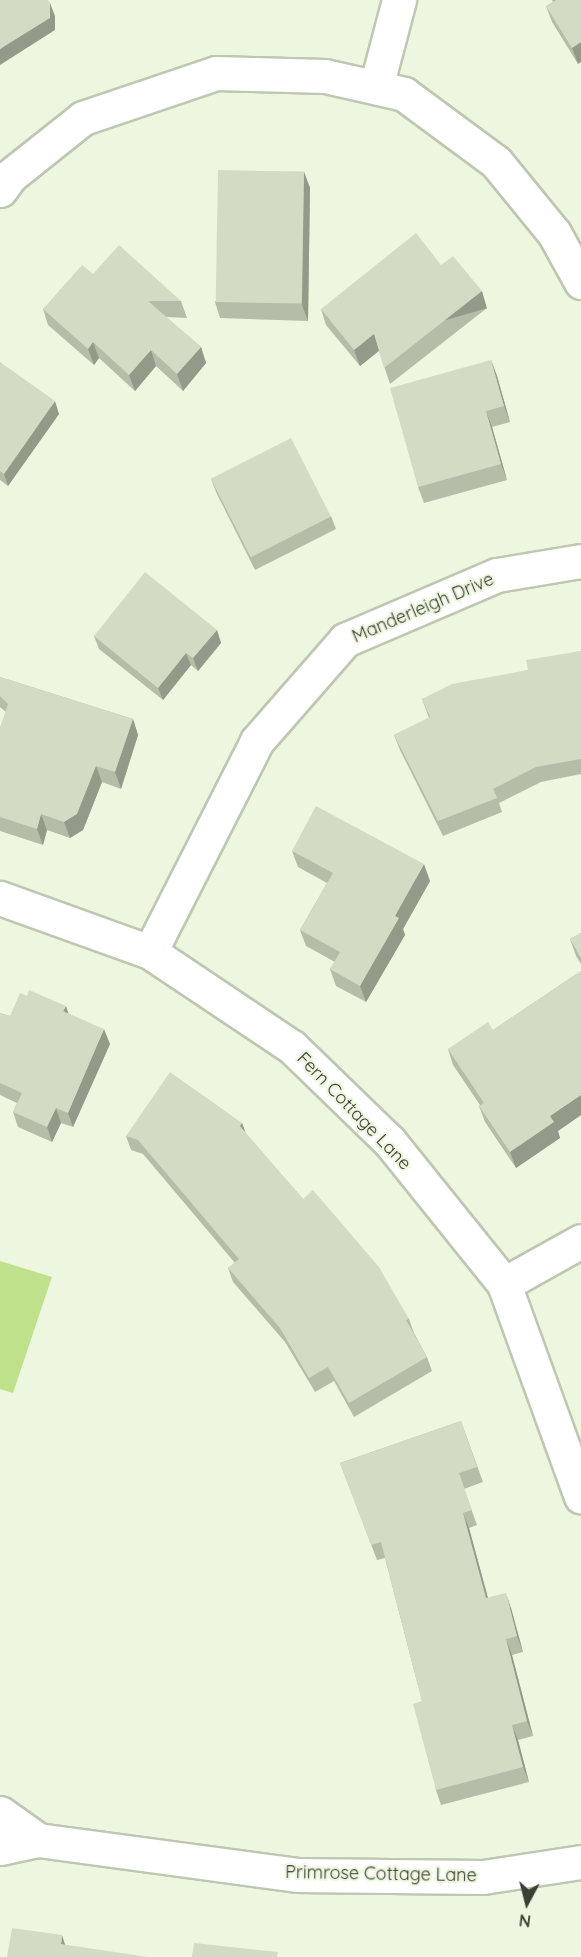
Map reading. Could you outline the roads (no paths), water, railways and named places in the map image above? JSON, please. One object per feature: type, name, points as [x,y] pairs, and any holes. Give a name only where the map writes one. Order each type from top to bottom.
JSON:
[{"type":"street","points":[[376,87],[399,0]]},
{"type":"street","points":[[0,190],[10,176],[83,118],[216,73],[325,76],[404,94],[496,162],[554,233],[581,282]]},
{"type":"street","name":"Manderleigh Drive","points":[[150,952],[257,741],[345,640],[497,575],[581,561]]},
{"type":"street","name":"Fern Cottage Lane","points":[[0,898],[150,952],[292,1047],[390,1143],[504,1284],[581,1497]]},
{"type":"street","points":[[504,1284],[581,1241]]},
{"type":"street","name":"Primrose Cottage Lane","points":[[0,1813],[38,1840]]},
{"type":"street","name":"Primrose Cottage Lane","points":[[0,1848],[38,1840],[297,1875],[483,1877],[581,1862]]}]
